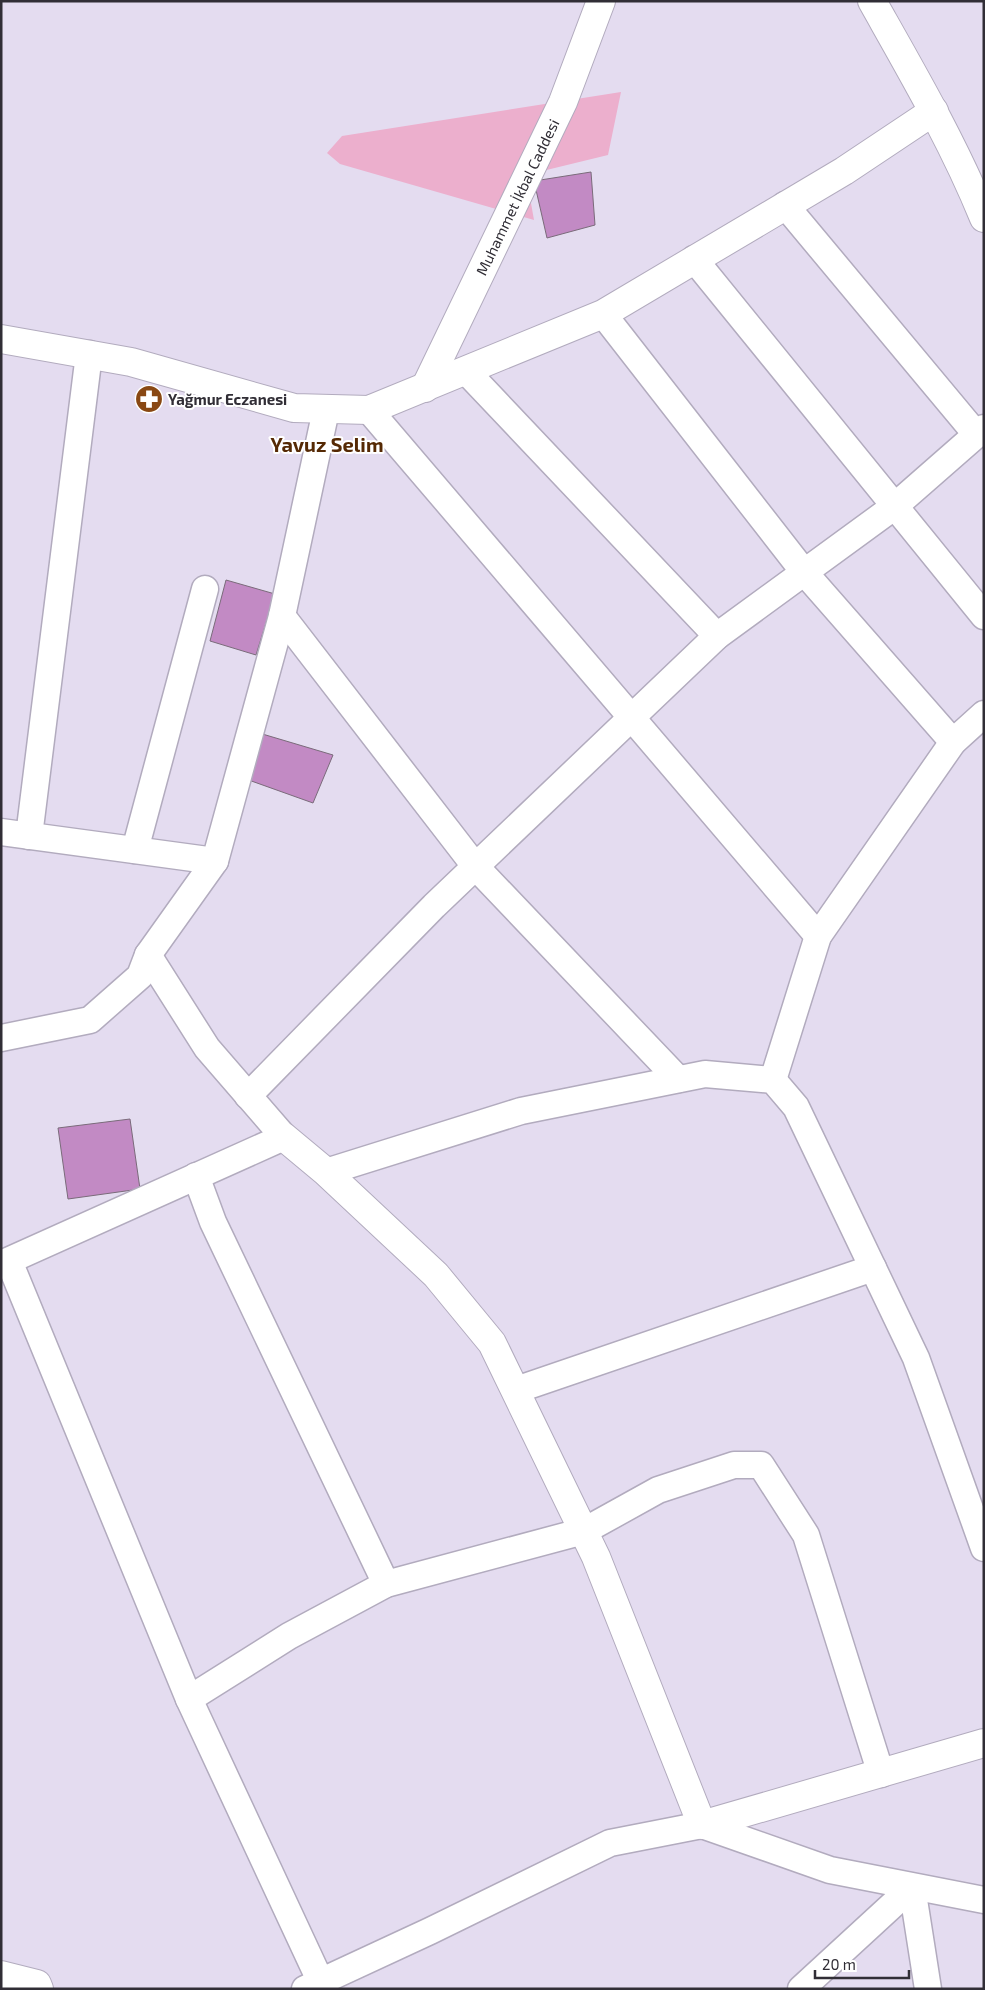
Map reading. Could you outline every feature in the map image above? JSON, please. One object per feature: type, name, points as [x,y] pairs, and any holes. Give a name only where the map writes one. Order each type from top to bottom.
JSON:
[{"type":"street","name":"Muhammet İkbal Caddesi","points":[[425,388],[562,102],[601,1]]},
{"type":"street","points":[[872,1],[934,111],[966,175],[984,218]]},
{"type":"street","points":[[1,339],[131,362],[294,408],[369,410],[603,314],[844,171],[934,111]]},
{"type":"street","points":[[248,1096],[475,866],[717,636],[895,506],[980,431],[786,205]]},
{"type":"street","points":[[694,259],[984,616]]},
{"type":"street","points":[[603,314],[804,572],[952,742]]},
{"type":"street","points":[[29,836],[89,354]]},
{"type":"street","points":[[466,371],[717,636]]},
{"type":"street","points":[[1,1038],[90,1020],[140,976],[148,956],[215,861],[282,616],[326,410]]},
{"type":"street","points":[[369,410],[818,936]]},
{"type":"street","points":[[135,850],[205,589]]},
{"type":"street","points":[[282,616],[475,866],[678,1080]]},
{"type":"street","points":[[773,1080],[818,936],[952,742],[984,714]]},
{"type":"street","points":[[1,832],[215,861]]},
{"type":"street","points":[[148,956],[207,1048],[284,1137],[326,1172],[436,1275],[492,1343],[584,1531],[702,1824],[830,1870],[984,1900]]},
{"type":"street","points":[[326,1172],[521,1111],[705,1074],[773,1080],[796,1107],[916,1358],[984,1548]]},
{"type":"street","points":[[284,1137],[5,1262],[189,1699],[316,1986],[610,1843],[702,1824],[984,1743]]},
{"type":"street","points":[[196,1176],[213,1222],[386,1584]]},
{"type":"street","points":[[516,1390],[873,1268]]},
{"type":"street","points":[[189,1699],[289,1636],[386,1584],[584,1531],[658,1490],[734,1465],[761,1465],[806,1535],[881,1774]]},
{"type":"street","points":[[801,1989],[912,1887]]},
{"type":"street","points":[[912,1887],[928,1989]]},
{"type":"street","points":[[1,1974],[37,1984],[39,1989]]},
{"type":"shaded area","points":[[621,92],[608,155],[526,175],[534,220],[340,164],[327,153],[342,136]]},
{"type":"building","points":[[591,172],[595,225],[547,238],[534,181]]},
{"type":"building","points":[[226,580],[275,594],[256,655],[210,641]]},
{"type":"building","points":[[259,733],[333,755],[313,803],[243,778]]},
{"type":"building","points":[[130,1119],[140,1189],[68,1199],[58,1128]]},
{"type":"place","name":"Yağmur Eczanesi","points":[[149,399]]},
{"type":"district","name":"Yavuz Selim","points":[[327,444]]}]
